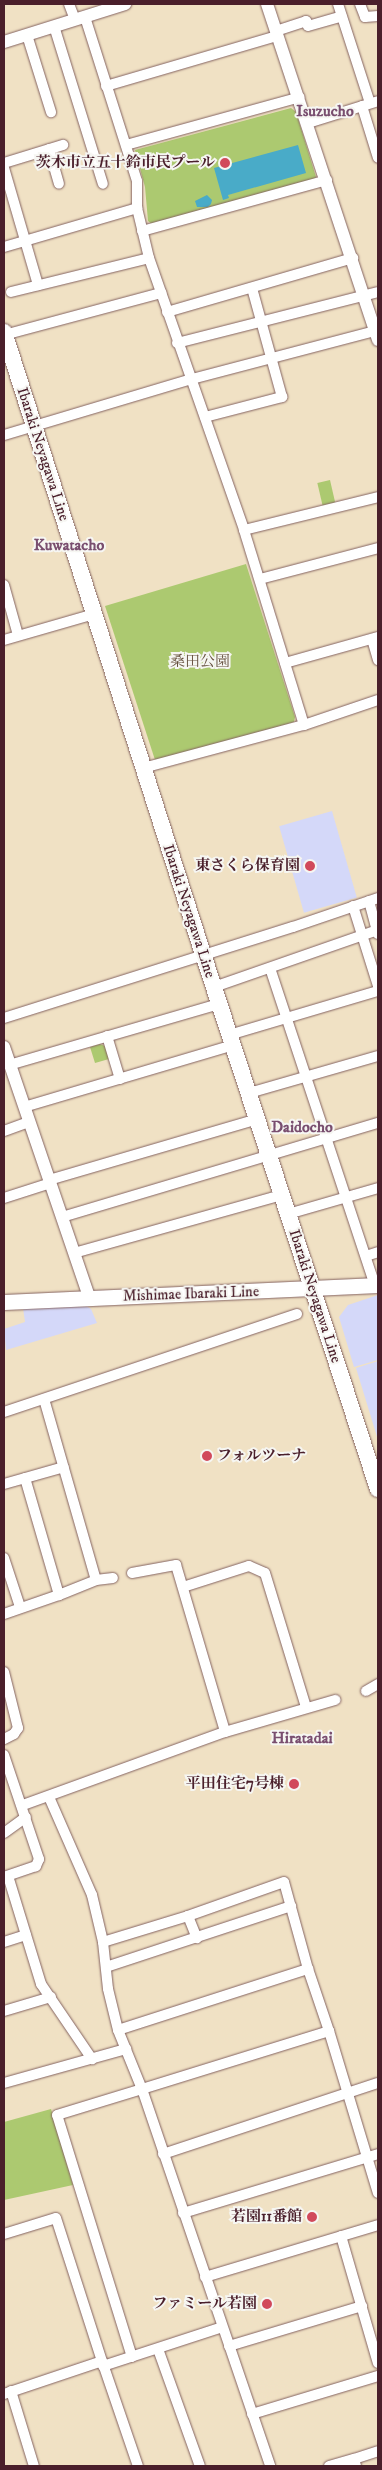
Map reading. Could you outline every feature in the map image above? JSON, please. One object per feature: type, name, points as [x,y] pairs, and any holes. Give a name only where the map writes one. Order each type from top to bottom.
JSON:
[{"type":"main road","name":"Ibaraki Neyagawa Line","points":[[4,334],[219,1004],[378,1489]]},
{"type":"main road","name":"Mishimae Ibaraki Line","points":[[4,1302],[377,1285]]},
{"type":"street","points":[[69,4],[80,18],[126,145],[136,181],[137,208],[149,258],[244,530],[304,725]]},
{"type":"street","points":[[4,42],[125,4]]},
{"type":"street","points":[[4,435],[192,379],[272,358],[377,336],[300,97],[276,34],[267,4]]},
{"type":"street","points":[[338,4],[370,103],[378,158]]},
{"type":"street","points":[[360,4],[365,17],[378,16]]},
{"type":"street","points":[[106,86],[276,34],[306,21],[308,26],[342,16]]},
{"type":"street","points":[[54,26],[103,184]]},
{"type":"street","points":[[27,35],[52,112]]},
{"type":"street","points":[[126,145],[300,97]]},
{"type":"street","points":[[308,123],[370,103]]},
{"type":"street","points":[[4,163],[62,145]]},
{"type":"street","points":[[49,149],[59,184]]},
{"type":"street","points":[[4,168],[38,285]]},
{"type":"street","points":[[142,231],[327,180]]},
{"type":"street","points":[[4,247],[137,208]]},
{"type":"street","points":[[11,292],[149,258]]},
{"type":"street","points":[[167,312],[353,258]]},
{"type":"street","points":[[205,417],[282,397],[252,288]]},
{"type":"street","points":[[178,343],[378,292]]},
{"type":"street","points":[[4,334],[160,293]]},
{"type":"street","points":[[244,530],[378,497]]},
{"type":"street","points":[[260,579],[378,548]]},
{"type":"street","points":[[4,585],[6,600],[18,635]]},
{"type":"street","points":[[4,640],[94,614]]},
{"type":"street","points":[[285,663],[375,638],[378,660]]},
{"type":"street","points":[[143,768],[304,725],[378,700]]},
{"type":"street","points":[[4,1018],[374,899],[378,932],[362,935],[214,987]]},
{"type":"street","points":[[353,906],[378,986]]},
{"type":"street","points":[[270,968],[326,1139],[377,1285]]},
{"type":"street","points":[[24,1107],[120,1079],[287,1018],[378,991]]},
{"type":"street","points":[[7,1063],[219,1004]]},
{"type":"street","points":[[107,1036],[120,1079]]},
{"type":"street","points":[[4,1047],[7,1063],[50,1181],[89,1297]]},
{"type":"street","points":[[249,1093],[378,1056]]},
{"type":"street","points":[[4,1198],[50,1181],[257,1119]]},
{"type":"street","points":[[4,1131],[29,1122]]},
{"type":"street","points":[[62,1217],[378,1123]]},
{"type":"street","points":[[288,1214],[378,1188]]},
{"type":"street","points":[[74,1253],[282,1195]]},
{"type":"street","points":[[366,1256],[378,1252]]},
{"type":"street","points":[[4,1412],[297,1314]]},
{"type":"street","points":[[44,1399],[96,1580]]},
{"type":"street","points":[[4,1484],[64,1467]]},
{"type":"street","points":[[25,1478],[59,1595]]},
{"type":"street","points":[[4,1558],[20,1607]]},
{"type":"street","points":[[132,1573],[176,1565],[225,1732]]},
{"type":"street","points":[[183,1587],[249,1566],[265,1573],[306,1707]]},
{"type":"street","points":[[4,1614],[96,1580],[113,1578]]},
{"type":"street","points":[[4,1672],[18,1728],[14,1734],[4,1739]]},
{"type":"street","points":[[366,1691],[378,1684]]},
{"type":"street","points":[[23,1805],[225,1732],[335,1700]]},
{"type":"street","points":[[4,1755],[23,1805],[39,1862],[29,1870],[6,1876],[41,1984],[92,2059]]},
{"type":"street","points":[[49,1797],[92,1895],[103,1942],[108,1989],[118,2030],[142,2089],[182,2213],[270,2466]]},
{"type":"street","points":[[4,1833],[26,1817]]},
{"type":"street","points":[[103,1942],[188,1916],[284,1882],[308,1969],[329,2031],[378,2193]]},
{"type":"street","points":[[106,1967],[291,1906]]},
{"type":"street","points":[[188,1916],[197,1938]]},
{"type":"street","points":[[4,1942],[26,1935]]},
{"type":"street","points":[[118,2030],[308,1969]]},
{"type":"street","points":[[4,2011],[51,1997]]},
{"type":"street","points":[[132,2356],[57,2115],[329,2031]]},
{"type":"street","points":[[4,2083],[126,2049]]},
{"type":"street","points":[[163,2154],[378,2083]]},
{"type":"street","points":[[182,2213],[378,2154]]},
{"type":"street","points":[[4,2234],[56,2218],[138,2466]]},
{"type":"street","points":[[205,2276],[378,2225]]},
{"type":"street","points":[[341,2236],[378,2362]]},
{"type":"street","points":[[229,2346],[362,2306]]},
{"type":"street","points":[[34,2466],[7,2392],[103,2363],[158,2349],[222,2327]]},
{"type":"street","points":[[158,2349],[200,2466]]},
{"type":"street","points":[[252,2414],[378,2376]]},
{"type":"street","points":[[329,2466],[355,2462],[378,2451]]},
{"type":"shaded area","points":[[332,811],[357,898],[304,913],[279,826]]},
{"type":"shaded area","points":[[378,1295],[378,1360],[354,1367],[339,1317],[348,1305]]},
{"type":"shaded area","points":[[86,1306],[91,1309],[97,1323],[6,1350],[4,1329],[25,1322],[23,1308]]},
{"type":"shaded area","points":[[378,1361],[378,1440],[356,1368]]},
{"type":"green space","name":"茨木市立五十鈴市民プール","points":[[291,108],[296,112],[316,177],[314,181],[153,225],[148,221],[145,187],[135,150]]},
{"type":"green space","points":[[330,480],[335,502],[323,505],[317,483]]},
{"type":"green space","name":"桑田公園","points":[[246,564],[295,717],[294,722],[156,763],[105,606]]},
{"type":"green space","points":[[100,1044],[105,1046],[109,1059],[95,1063],[90,1047]]},
{"type":"green space","points":[[51,2109],[73,2185],[4,2200],[4,2122]]},
{"type":"water","points":[[298,145],[306,173],[228,195],[229,198],[223,200],[214,168]]},
{"type":"water","points":[[207,195],[212,200],[211,204],[208,207],[197,207],[195,201]]},
{"type":"place","name":"茨木市立五十鈴市民プール","points":[[225,163]]},
{"type":"place","name":"東さくら保育園","points":[[310,866]]},
{"type":"place","name":"フォルツーナ","points":[[207,1456]]},
{"type":"place","name":"平田住宅7号棟","points":[[294,1784]]},
{"type":"place","name":"若園11番館","points":[[312,2217]]},
{"type":"place","name":"ファミール若園","points":[[267,2304]]},
{"type":"district","name":"Isuzucho","points":[[325,111]]},
{"type":"district","name":"Kuwatacho","points":[[69,545]]},
{"type":"district","name":"Daidocho","points":[[302,1127]]},
{"type":"district","name":"Hiratadai","points":[[302,1738]]}]
